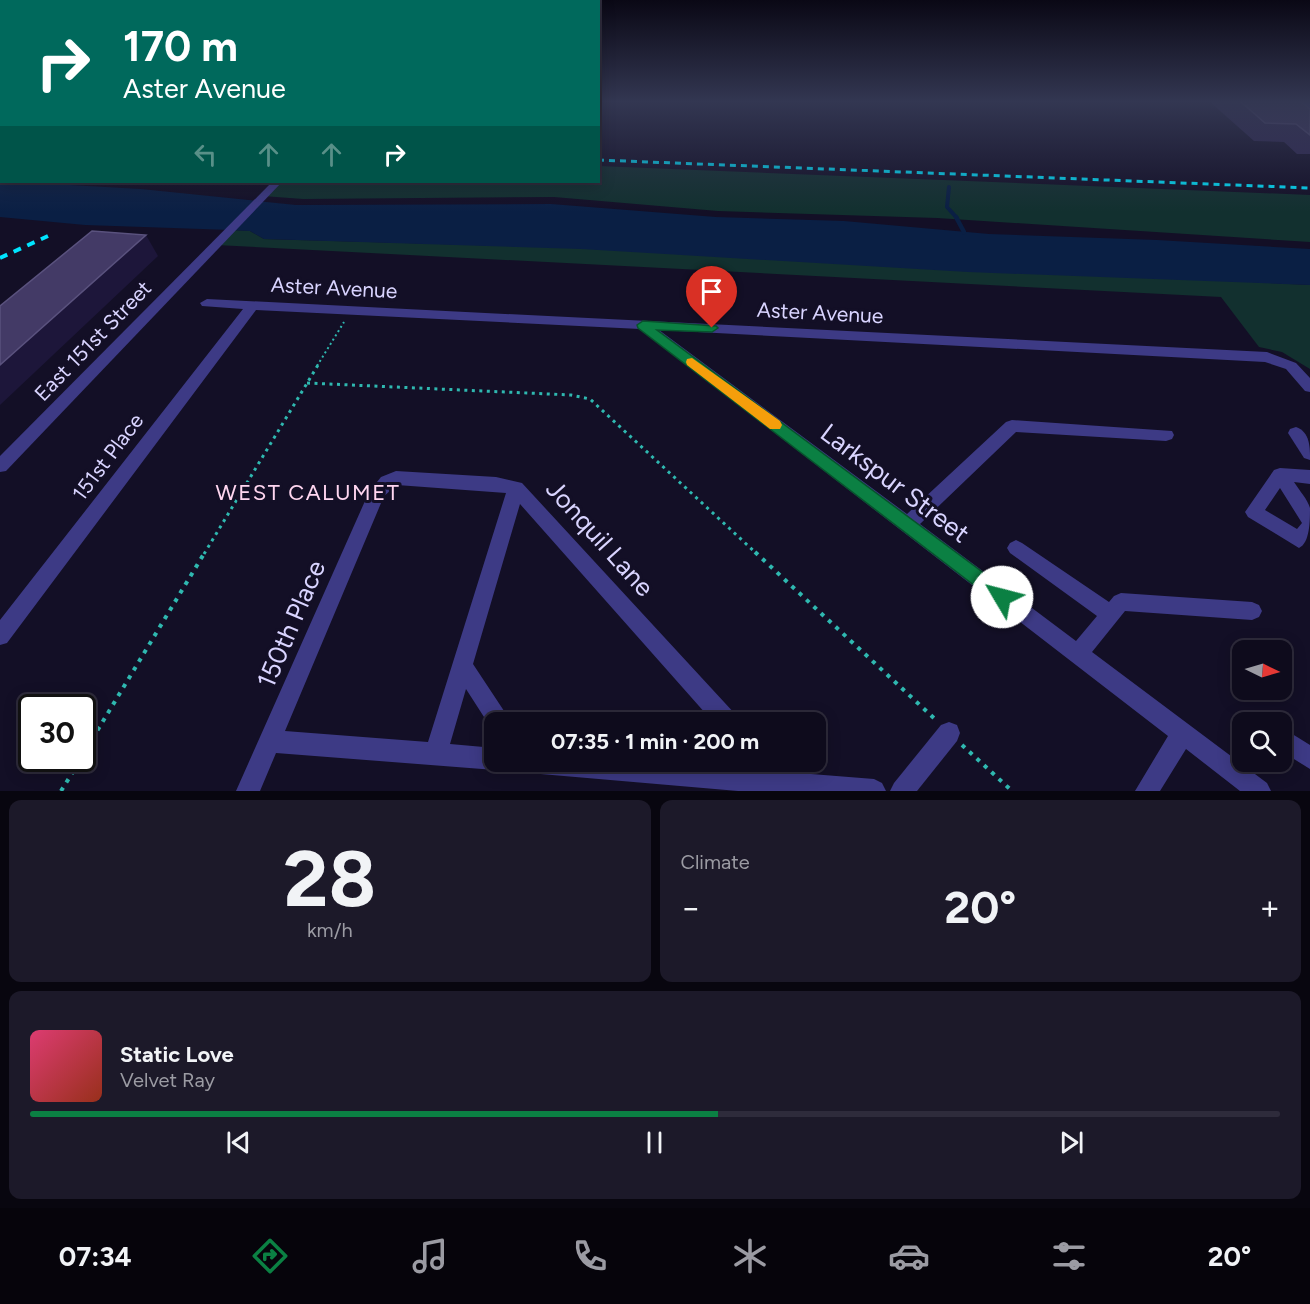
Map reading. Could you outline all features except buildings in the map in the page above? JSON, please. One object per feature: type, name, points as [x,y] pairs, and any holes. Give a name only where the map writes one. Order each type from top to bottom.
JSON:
[{"type":"street","name":"East 151st Street","points":[[0,466],[275,183]]},
{"type":"street","name":"Aster Avenue","points":[[207,303],[1267,357],[1286,362],[1297,370],[1310,387]]},
{"type":"street","name":"151st Place","points":[[0,636],[253,305]]},
{"type":"street","name":"Larkspur Street","points":[[643,325],[1259,791]]},
{"type":"street","points":[[907,525],[1012,426],[1166,435]]},
{"type":"street","points":[[1296,433],[1310,454]]},
{"type":"street","points":[[1280,475],[1310,477]]},
{"type":"street","points":[[1280,475],[1310,523],[1299,540],[1254,512],[1280,475]]},
{"type":"street","name":"Jonquil Lane","points":[[387,482],[402,478],[496,484],[516,488],[718,712]]},
{"type":"street","name":"150th Place","points":[[248,791],[377,492],[387,482]]},
{"type":"street","points":[[436,754],[516,488]]},
{"type":"street","points":[[1016,548],[1111,615]]},
{"type":"street","points":[[1078,654],[1121,602],[1252,611]]},
{"type":"street","points":[[462,665],[494,712]]},
{"type":"street","points":[[902,791],[949,733]]},
{"type":"street","points":[[1147,791],[1183,733]]},
{"type":"street","points":[[270,741],[484,758]]},
{"type":"street","points":[[1292,746],[1310,758]]},
{"type":"street","points":[[629,772],[779,787],[874,791]]},
{"type":"street","points":[[770,772],[779,787]]},
{"type":"path","points":[[96,734],[351,310]]},
{"type":"path","points":[[307,382],[571,395],[590,399],[1012,791]]},
{"type":"path","points":[[61,791],[73,772]]},
{"type":"green space","points":[[600,166],[1310,195],[1310,242],[937,218],[718,211],[554,197],[303,199],[263,196],[276,183],[600,183]]},
{"type":"green space","points":[[231,230],[250,231],[264,239],[585,248],[1310,285],[1310,369],[1282,352],[1259,347],[1221,297],[216,245]]},
{"type":"water","points":[[0,183],[141,189],[296,205],[551,204],[716,217],[844,221],[989,234],[1157,240],[1310,249],[1310,285],[968,272],[581,249],[264,239],[250,231],[85,225],[0,217]]},
{"type":"waterway","points":[[949,187],[947,207],[957,218]]},
{"type":"waterway","points":[[956,217],[964,232]]},
{"type":"railway","points":[[600,160],[1310,188]]},
{"type":"railway","points":[[0,258],[48,236]]},
{"type":"slow traffic","points":[[692,362],[775,425]]},
{"type":"district","name":"WEST CALUMET","points":[[308,492]]},
{"type":"route","points":[[712,328],[643,325],[1002,597]]}]
